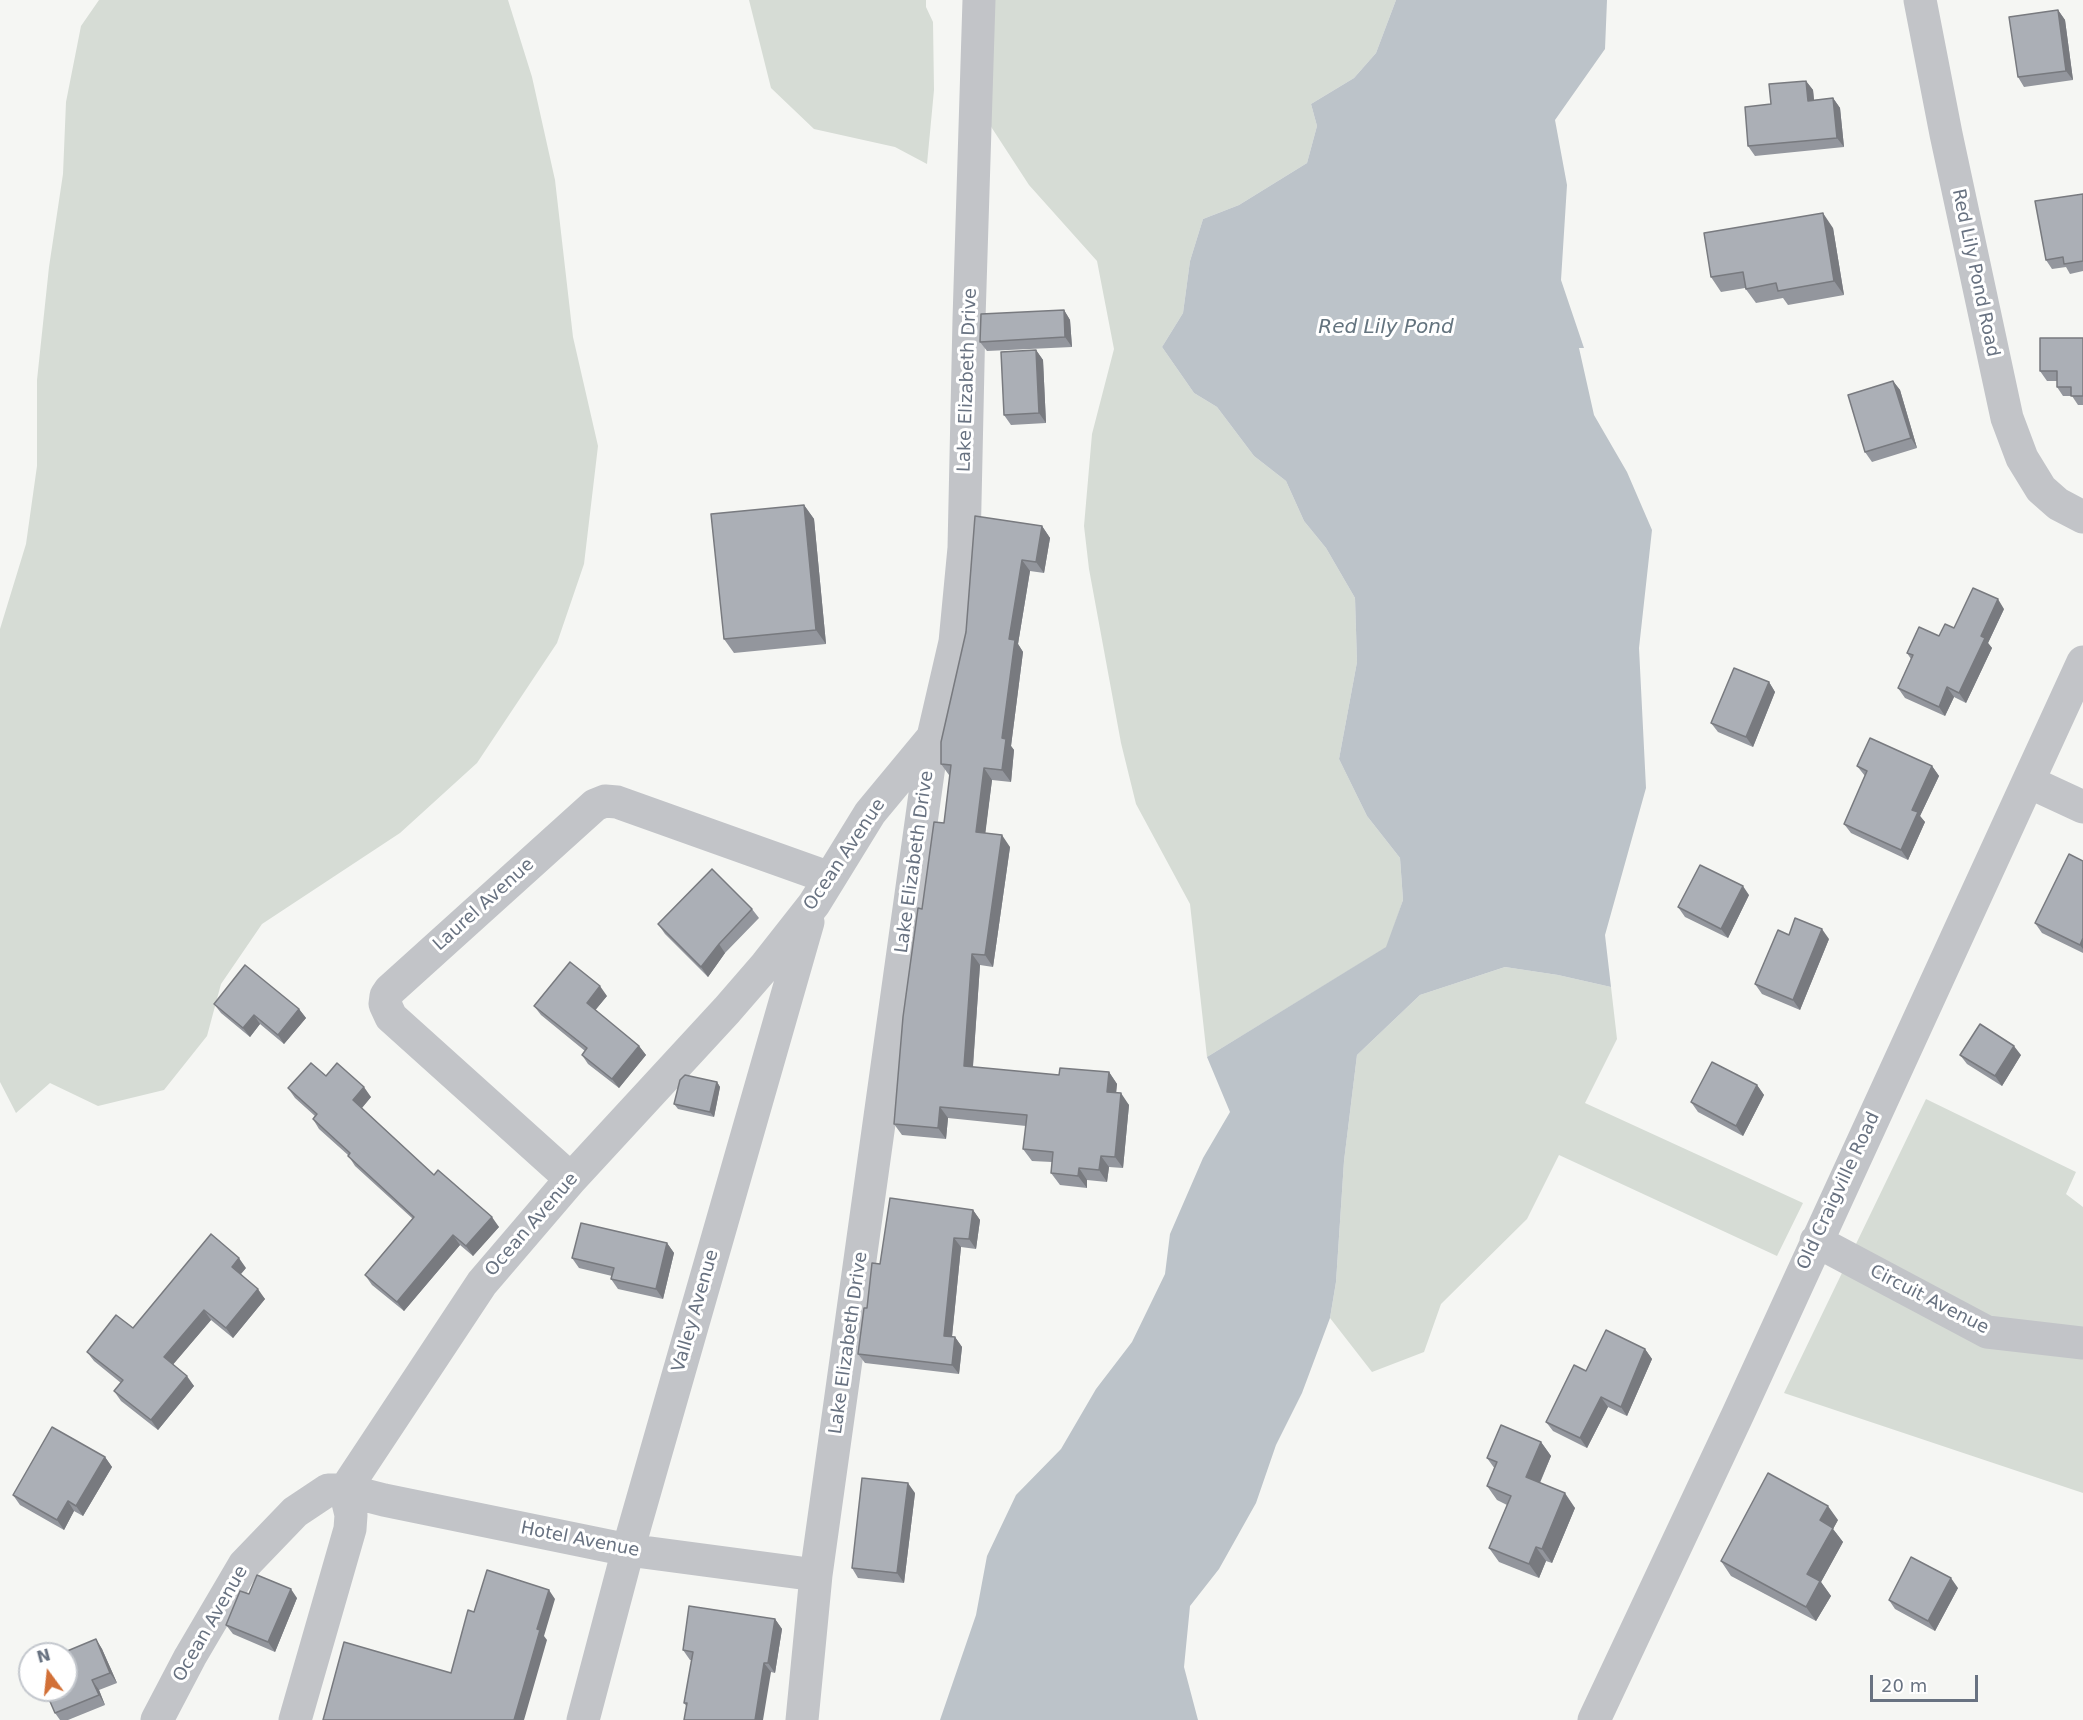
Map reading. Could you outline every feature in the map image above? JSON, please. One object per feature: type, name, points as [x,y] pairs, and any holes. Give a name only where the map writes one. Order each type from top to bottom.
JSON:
[{"type":"street","name":"Lake Elizabeth Drive","points":[[802,1720],[816,1575],[933,737],[955,642],[964,548],[980,0]]},
{"type":"street","name":"Red Lily Pond Road","points":[[1920,0],[1946,134],[2007,418],[2022,458],[2041,489],[2058,504],[2083,517]]},
{"type":"street","name":"Old Craigville Road","points":[[1594,1720],[1743,1403],[2083,662]]},
{"type":"street","name":"Ocean Avenue","points":[[157,1720],[190,1657],[244,1565],[295,1512],[328,1490],[345,1490],[475,1292],[572,1179],[766,965],[822,891],[870,813],[933,737]]},
{"type":"street","points":[[2029,782],[2083,807]]},
{"type":"street","name":"Laurel Avenue","points":[[572,1179],[391,1017],[385,1004],[390,990],[595,805],[605,801],[617,802],[822,891]]},
{"type":"street","name":"Valley Avenue","points":[[583,1720],[628,1550],[822,891]]},
{"type":"street","name":"Circuit Avenue","points":[[1816,1241],[1987,1332],[2083,1343]]},
{"type":"street","points":[[295,1720],[350,1529],[351,1515],[345,1490]]},
{"type":"street","name":"Hotel Avenue","points":[[345,1490],[628,1550],[816,1575]]},
{"type":"shaded area","points":[[99,0],[508,0],[532,77],[555,180],[573,337],[598,446],[584,564],[557,643],[477,763],[400,833],[262,924],[221,984],[207,1036],[164,1090],[98,1106],[50,1083],[16,1113],[0,1082],[0,629],[26,544],[37,466],[37,380],[49,267],[63,174],[66,102],[81,26]]},
{"type":"shaded area","points":[[749,0],[926,0],[926,7],[933,22],[934,90],[927,164],[895,147],[814,129],[771,88]]},
{"type":"shaded area","points":[[991,0],[1396,0],[1376,53],[1354,78],[1311,104],[1317,126],[1307,163],[1239,205],[1203,219],[1190,261],[1183,313],[1162,347],[1194,393],[1217,407],[1254,456],[1286,481],[1304,521],[1326,548],[1355,598],[1357,662],[1339,759],[1367,816],[1400,858],[1403,900],[1387,947],[1207,1057],[1190,904],[1136,804],[1121,743],[1089,569],[1084,526],[1092,434],[1114,349],[1097,261],[1029,185],[988,122]]},
{"type":"shaded area","points":[[1505,967],[1558,975],[1611,987],[1617,1039],[1585,1103],[1803,1203],[1777,1256],[1559,1155],[1527,1219],[1441,1304],[1424,1352],[1372,1372],[1330,1318],[1336,1282],[1344,1161],[1357,1055],[1420,995]]},
{"type":"shaded area","points":[[1926,1099],[2076,1172],[2066,1194],[2083,1207],[2083,1493],[1784,1393]]},
{"type":"water","name":"Red Lily Pond","points":[[1396,0],[1607,0],[1605,49],[1555,120],[1567,185],[1561,280],[1584,348],[1579,348],[1594,415],[1627,472],[1652,530],[1639,648],[1646,788],[1605,935],[1611,987],[1558,975],[1505,967],[1420,995],[1357,1055],[1344,1161],[1336,1282],[1330,1318],[1302,1393],[1276,1445],[1256,1503],[1219,1569],[1190,1606],[1184,1667],[1198,1720],[940,1720],[976,1615],[987,1556],[1016,1495],[1061,1449],[1096,1389],[1132,1342],[1165,1274],[1170,1234],[1203,1158],[1230,1112],[1207,1057],[1386,947],[1403,900],[1400,858],[1367,816],[1339,759],[1357,662],[1355,598],[1326,548],[1304,521],[1286,481],[1254,456],[1217,407],[1194,393],[1162,347],[1183,313],[1190,261],[1203,219],[1239,205],[1307,163],[1317,126],[1311,104],[1354,78],[1376,53]]},
{"type":"building","points":[[2058,10],[2066,71],[2018,77],[2009,17]]},
{"type":"building","points":[[1806,81],[1808,101],[1833,98],[1837,138],[1748,146],[1745,107],[1771,104],[1769,84]]},
{"type":"building","points":[[2083,194],[2083,261],[2064,264],[2063,257],[2046,260],[2035,201]]},
{"type":"building","points":[[1823,213],[1834,281],[1778,291],[1776,283],[1746,289],[1743,272],[1711,277],[1704,233]]},
{"type":"building","points":[[1064,310],[1065,337],[980,342],[981,314]]},
{"type":"building","points":[[2040,338],[2083,338],[2083,396],[2071,396],[2071,387],[2057,387],[2057,371],[2040,371]]},
{"type":"building","points":[[1036,350],[1039,413],[1004,415],[1001,352]]},
{"type":"building","points":[[1893,381],[1911,438],[1865,452],[1848,395]]},
{"type":"building","points":[[804,505],[816,630],[724,639],[711,514]]},
{"type":"building","points":[[975,516],[1042,526],[1036,562],[1022,560],[1009,639],[1015,640],[1002,738],[1006,739],[1002,770],[984,768],[976,832],[1002,835],[985,955],[972,954],[964,1066],[1059,1075],[1060,1068],[1109,1072],[1107,1092],[1121,1093],[1115,1157],[1101,1156],[1099,1170],[1079,1168],[1078,1176],[1051,1173],[1053,1152],[1023,1149],[1027,1115],[940,1107],[938,1128],[894,1124],[903,1017],[918,908],[922,909],[934,822],[944,823],[951,765],[941,764],[941,742],[966,632]]},
{"type":"building","points":[[1973,588],[1998,599],[1981,636],[1985,638],[1959,693],[1947,687],[1939,707],[1898,688],[1913,655],[1907,653],[1919,627],[1939,636],[1945,624],[1954,628]]},
{"type":"building","points":[[1734,668],[1769,682],[1746,737],[1711,723]]},
{"type":"building","points":[[1870,738],[1932,766],[1912,810],[1918,812],[1901,850],[1844,824],[1867,771],[1857,766]]},
{"type":"building","points":[[2069,854],[2083,861],[2083,938],[2080,945],[2035,923]]},
{"type":"building","points":[[1700,865],[1743,886],[1721,929],[1678,907]]},
{"type":"building","points":[[712,869],[752,909],[701,967],[658,924]]},
{"type":"building","points":[[1795,918],[1822,929],[1793,1000],[1755,984],[1778,930],[1789,935]]},
{"type":"building","points":[[570,962],[600,986],[587,1003],[639,1046],[612,1079],[582,1055],[587,1048],[534,1006]]},
{"type":"building","points":[[245,965],[299,1009],[278,1035],[254,1015],[243,1028],[214,1004]]},
{"type":"building","points":[[1980,1024],[2014,1046],[1995,1076],[1960,1055]]},
{"type":"building","points":[[1712,1062],[1757,1085],[1736,1126],[1691,1102]]},
{"type":"building","points":[[311,1063],[326,1076],[337,1063],[364,1087],[353,1100],[434,1175],[438,1170],[492,1217],[466,1246],[453,1235],[397,1302],[365,1275],[414,1217],[348,1156],[350,1153],[313,1119],[317,1114],[288,1088]]},
{"type":"building","points":[[685,1075],[717,1082],[710,1112],[674,1104],[680,1080]]},
{"type":"building","points":[[890,1198],[973,1210],[969,1239],[954,1238],[944,1336],[955,1337],[952,1365],[858,1354],[864,1308],[867,1308],[872,1263],[880,1264]]},
{"type":"building","points":[[581,1223],[667,1243],[656,1289],[611,1279],[614,1268],[572,1258]]},
{"type":"building","points":[[211,1234],[239,1258],[232,1267],[258,1289],[226,1328],[204,1310],[164,1357],[187,1376],[151,1420],[114,1391],[123,1380],[87,1352],[116,1315],[133,1328]]},
{"type":"building","points":[[1606,1330],[1645,1349],[1621,1407],[1601,1397],[1580,1438],[1546,1422],[1574,1365],[1586,1371]]},
{"type":"building","points":[[1501,1425],[1541,1442],[1526,1477],[1565,1493],[1542,1549],[1536,1547],[1529,1564],[1489,1548],[1511,1496],[1487,1486],[1497,1462],[1487,1458]]},
{"type":"building","points":[[52,1427],[105,1457],[76,1506],[68,1501],[57,1520],[13,1495]]},
{"type":"building","points":[[1768,1473],[1828,1506],[1820,1520],[1833,1528],[1807,1574],[1820,1581],[1806,1607],[1721,1561]]},
{"type":"building","points":[[862,1478],[908,1483],[897,1573],[852,1568]]},
{"type":"building","points":[[1911,1557],[1951,1578],[1928,1621],[1889,1600]]},
{"type":"building","points":[[487,1570],[549,1590],[514,1720],[323,1720],[344,1642],[451,1673],[468,1610],[474,1612]]},
{"type":"building","points":[[257,1575],[291,1589],[268,1642],[226,1625],[240,1591],[249,1594]]},
{"type":"building","points":[[689,1606],[775,1619],[768,1663],[764,1663],[755,1720],[684,1720],[687,1703],[684,1703],[693,1652],[683,1650]]},
{"type":"building","points":[[96,1639],[110,1673],[92,1680],[99,1695],[55,1713],[50,1702],[78,1702],[78,1646]]}]
